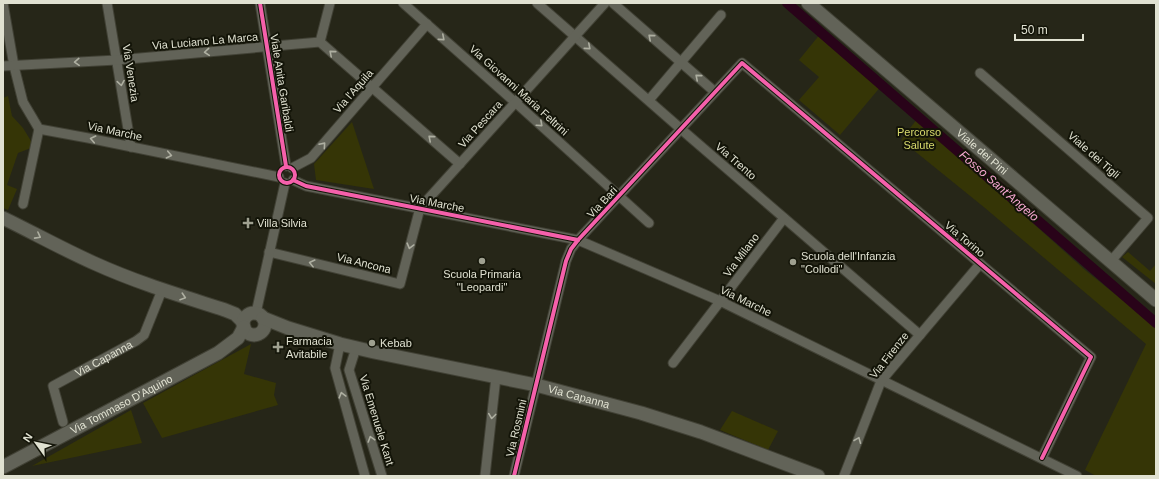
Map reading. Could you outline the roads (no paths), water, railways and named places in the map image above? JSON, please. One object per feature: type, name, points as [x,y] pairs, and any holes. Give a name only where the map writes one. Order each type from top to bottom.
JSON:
[{"type":"main road","name":"Viale dei Pini","points":[[808,3],[1156,300]]},
{"type":"main road","points":[[3,218],[97,265],[162,290],[235,314],[249,334],[259,324]]},
{"type":"main road","name":"Via Capanna","points":[[243,324],[246,316],[259,324],[274,328],[288,328],[356,348],[536,385],[595,400],[669,421],[701,432],[816,476]]},
{"type":"main road","name":"Via Tommaso D'Aquino","points":[[218,353],[238,338],[243,324]]},
{"type":"main road","name":"Via Tommaso D'Aquino","points":[[3,467],[218,353],[234,347],[259,324]]},
{"type":"street","points":[[3,3],[14,66],[23,102],[39,129],[23,204]]},
{"type":"street","name":"Via Venezia","points":[[107,3],[131,147]]},
{"type":"street","name":"Viale Anita Garibaldi","points":[[260,3],[289,167],[295,173],[286,180]]},
{"type":"street","points":[[330,3],[320,42],[460,164]]},
{"type":"street","name":"Via Giovanni Maria Feltrini","points":[[403,3],[649,224]]},
{"type":"street","name":"Via Trento","points":[[537,3],[649,100],[681,130],[920,335]]},
{"type":"street","name":"Via Pescara","points":[[420,208],[605,3]]},
{"type":"street","points":[[613,3],[715,92]]},
{"type":"street","points":[[649,100],[721,15]]},
{"type":"street","name":"Via l'Aquila","points":[[289,167],[311,158],[427,24]]},
{"type":"street","name":"Via Luciano La Marca","points":[[3,66],[117,60],[320,42]]},
{"type":"street","name":"Via Bari","points":[[536,385],[566,261],[571,249],[742,64]]},
{"type":"street","name":"Via Torino","points":[[742,64],[1091,357],[1042,458]]},
{"type":"street","name":"Viale dei Tigli","points":[[980,73],[1148,218],[1111,261]]},
{"type":"street","name":"Via Marche","points":[[39,129],[286,180],[306,186],[578,240],[720,301],[1077,476]]},
{"type":"street","points":[[259,324],[269,252],[286,180],[280,170],[289,167]]},
{"type":"street","name":"Via Ancona","points":[[269,252],[400,284],[420,208]]},
{"type":"street","name":"Via Milano","points":[[673,363],[784,218]]},
{"type":"street","name":"Via Firenze","points":[[844,476],[881,381],[980,264]]},
{"type":"street","name":"Via Capanna","points":[[63,422],[53,386],[136,341],[144,335],[162,290]]},
{"type":"street","points":[[340,344],[335,368],[365,476]]},
{"type":"street","name":"Via Emenuele Kant","points":[[356,348],[349,370],[382,476]]},
{"type":"street","points":[[484,476],[496,377]]},
{"type":"street","name":"Via Rosmini","points":[[514,476],[536,385]]},
{"type":"waterway","name":"Fosso Sant'Angelo","points":[[787,3],[1156,323]]},
{"type":"place","name":"Villa Silvia","points":[[248,223]]},
{"type":"place","name":"Scuola Primaria \"Leopardi\"","points":[[482,261]]},
{"type":"place","name":"Scuola dell'Infanzia \"Collodi\"","points":[[793,262]]},
{"type":"place","name":"Kebab","points":[[372,343]]},
{"type":"place","name":"Farmacia Avitabile","points":[[278,347]]},
{"type":"park label","name":"Percorso Salute","points":[[919,138]]}]
